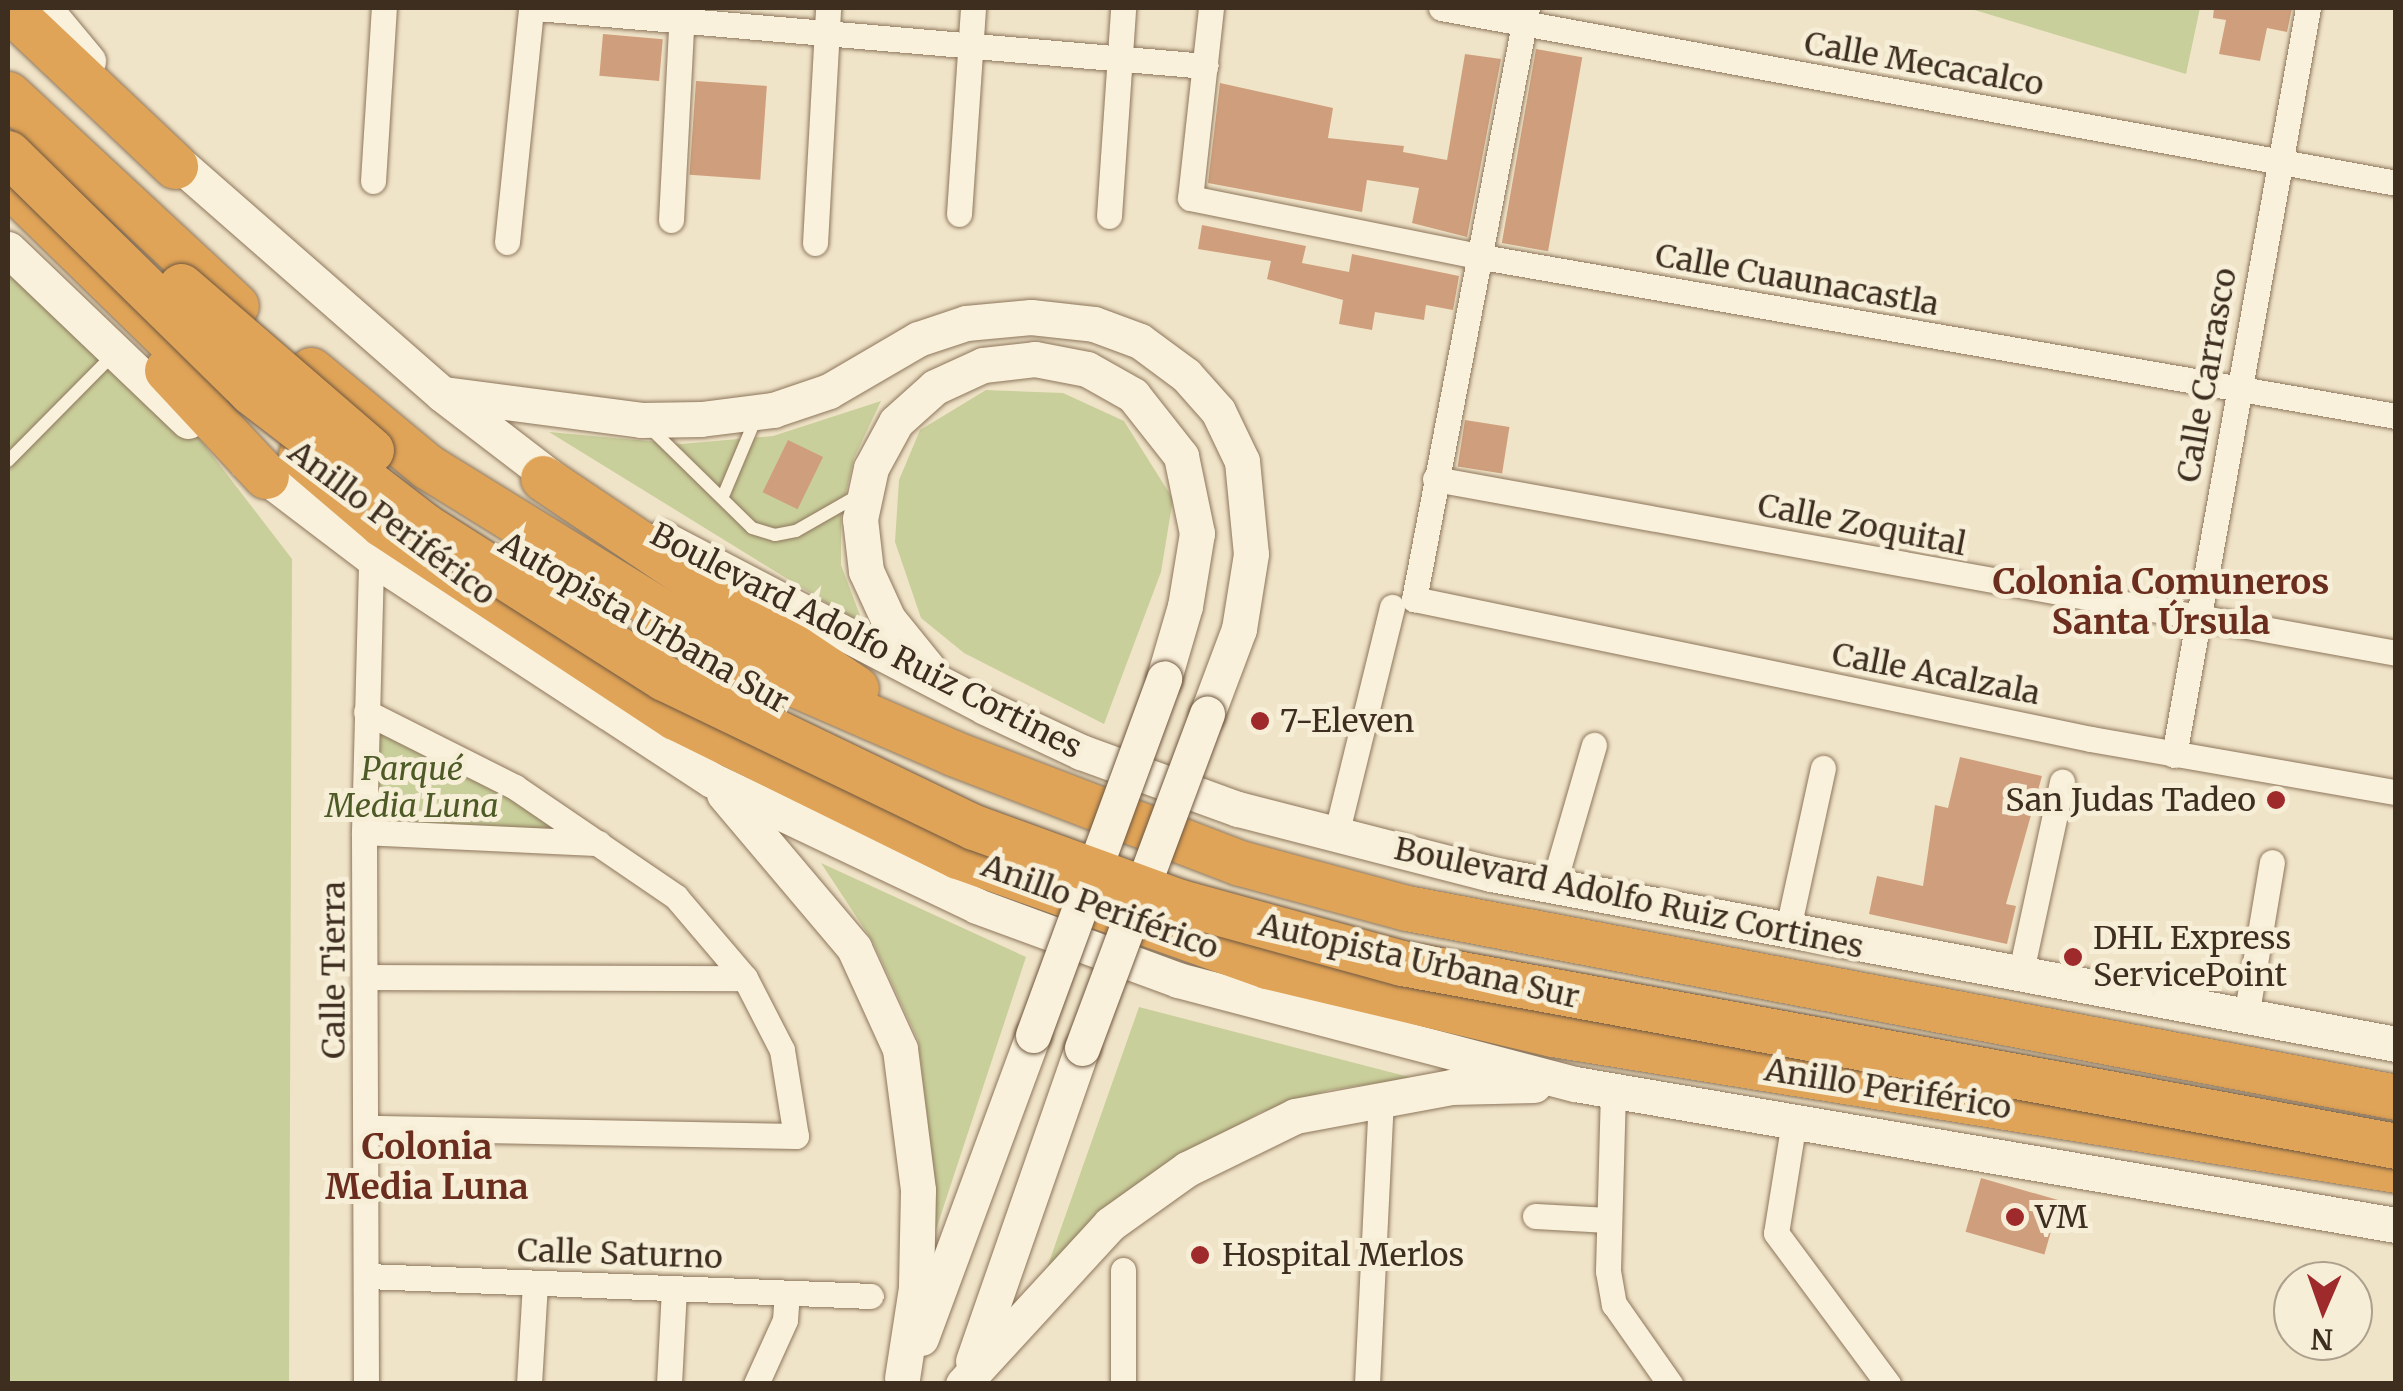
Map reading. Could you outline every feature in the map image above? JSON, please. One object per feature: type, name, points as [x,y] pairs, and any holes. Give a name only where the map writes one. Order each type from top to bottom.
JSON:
[{"type":"highway","points":[[8,8],[175,166]]},
{"type":"highway","name":"Anillo Periférico","points":[[8,94],[152,234],[428,467],[744,662],[953,754],[1240,864],[1406,908],[2396,1098]]},
{"type":"highway","name":"Autopista Urbana Sur","points":[[8,123],[185,290],[406,480],[735,681],[985,798],[1218,884],[1458,945],[2396,1116]]},
{"type":"highway","name":"Autopista Urbana Sur","points":[[8,154],[251,392],[442,537],[678,685],[974,827],[1180,902],[1402,963],[2396,1146]]},
{"type":"highway","points":[[8,185],[118,320],[266,476]]},
{"type":"highway","name":"Anillo Periférico","points":[[8,185],[126,304],[382,524],[675,717],[958,856],[1267,966],[1548,1033],[2396,1170]]},
{"type":"highway","points":[[543,478],[953,754]]},
{"type":"highway","points":[[540,670],[829,812],[958,856]]},
{"type":"highway","points":[[2260,1145],[2286,1165],[2315,1176],[2396,1192]]},
{"type":"main road","name":"Boulevard Adolfo Ruiz Cortines","points":[[44,8],[175,166],[543,478],[985,707],[1081,752],[1238,810],[1553,886],[2396,1044]]},
{"type":"main road","points":[[8,249],[192,425],[371,557],[712,780],[978,906],[1178,980],[1575,1084],[2396,1225]]},
{"type":"main road","points":[[442,394],[641,420],[759,411],[829,391],[918,338],[966,323],[1031,317],[1094,324],[1140,341],[1186,375],[1218,411],[1245,476],[1251,554],[1240,629],[1082,1048],[965,1380]]},
{"type":"main road","points":[[900,1381],[947,1279],[1164,678],[1192,570],[1196,507],[1168,434],[1111,380],[1036,359],[958,374],[896,422],[863,492],[861,545],[888,619],[920,661],[985,707]]},
{"type":"main road","points":[[712,780],[854,948],[900,1048],[918,1190],[916,1288],[900,1381]]},
{"type":"main road","points":[[965,1380],[1110,1224],[1187,1169],[1295,1116],[1451,1087],[1575,1084]]},
{"type":"street","points":[[373,180],[384,8]]},
{"type":"street","points":[[507,242],[534,8],[827,19],[970,46],[1205,66],[1211,8]]},
{"type":"street","points":[[959,214],[973,8]]},
{"type":"street","points":[[1110,216],[1123,8]]},
{"type":"street","name":"Calle Mecacalco","points":[[1441,8],[1526,15],[2396,184]]},
{"type":"street","name":"Calle Carrasco","points":[[2174,754],[2194,620],[2308,8]]},
{"type":"street","points":[[671,220],[682,13]]},
{"type":"street","points":[[1435,479],[1482,257],[1526,15]]},
{"type":"street","points":[[815,242],[827,19]]},
{"type":"street","name":"Calle Cuaunacastla","points":[[1205,66],[1190,198],[1482,257],[2396,416]]},
{"type":"street","name":"Calle Acalzala","points":[[1435,479],[1414,599],[2174,754],[2396,792]]},
{"type":"street","name":"Calle Zoquital","points":[[1435,479],[2194,620],[2396,653]]},
{"type":"street","name":"Calle Tierra","points":[[366,1384],[370,976],[364,832],[371,557]]},
{"type":"street","points":[[1336,835],[1392,607]]},
{"type":"street","points":[[366,712],[515,787],[676,897],[745,978],[782,1050],[796,1136],[366,1128]]},
{"type":"street","points":[[1553,886],[1594,744]]},
{"type":"street","points":[[1787,932],[1822,768]]},
{"type":"street","points":[[2020,976],[2062,780]]},
{"type":"street","points":[[364,832],[599,843]]},
{"type":"street","points":[[2246,1017],[2272,862]]},
{"type":"street","points":[[370,976],[745,978]]},
{"type":"street","points":[[1613,1090],[1609,1220],[1614,1304],[1670,1384]]},
{"type":"street","points":[[1367,1384],[1381,1100]]},
{"type":"street","points":[[1794,1121],[1776,1232],[1888,1384]]},
{"type":"street","points":[[1534,1216],[1609,1220]]},
{"type":"street","points":[[1123,1270],[1123,1384]]},
{"type":"street","name":"Calle Saturno","points":[[367,1276],[871,1296]]},
{"type":"street","points":[[529,1384],[535,1283]]},
{"type":"street","points":[[669,1384],[674,1289]]},
{"type":"street","points":[[756,1384],[785,1320],[787,1293]]},
{"type":"lane","points":[[8,462],[116,352]]},
{"type":"lane","points":[[724,494],[759,411]]},
{"type":"lane","points":[[641,420],[724,494],[752,528],[775,535],[796,531],[863,492]]},
{"type":"green space","points":[[1968,8],[2200,8],[2186,74]]},
{"type":"green space","points":[[8,252],[199,438],[292,559],[289,1383],[8,1383]]},
{"type":"green space","points":[[986,390],[1063,393],[1124,421],[1173,499],[1161,572],[1104,724],[964,653],[921,618],[895,542],[899,480],[920,430]]},
{"type":"green space","points":[[881,401],[854,458],[841,514],[841,565],[864,626],[549,432],[681,444],[773,436]]},
{"type":"green space","name":"Parqué Media Luna","points":[[366,712],[599,843],[364,832]]},
{"type":"green space","points":[[821,863],[1026,957],[925,1263],[928,1123],[918,1040],[873,942]]},
{"type":"green space","points":[[1139,1007],[1413,1078],[1329,1090],[1259,1113],[1097,1212],[1042,1282]]},
{"type":"building","points":[[2214,8],[2292,8],[2287,32],[2267,28],[2260,61],[2219,54],[2226,20],[2213,18]]},
{"type":"building","points":[[603,34],[663,39],[659,81],[599,76]]},
{"type":"building","points":[[1536,49],[1582,57],[1548,251],[1502,243]]},
{"type":"building","points":[[1465,54],[1501,59],[1467,237],[1412,223],[1419,188],[1367,180],[1362,212],[1208,183],[1220,83],[1333,108],[1328,138],[1404,146],[1403,152],[1447,160]]},
{"type":"building","points":[[696,81],[767,86],[760,180],[689,175]]},
{"type":"building","points":[[1202,225],[1306,246],[1302,263],[1349,272],[1352,254],[1459,276],[1453,310],[1426,305],[1424,320],[1375,312],[1372,330],[1339,324],[1343,300],[1267,279],[1271,261],[1198,249]]},
{"type":"building","points":[[1465,420],[1509,427],[1502,473],[1458,466]]},
{"type":"building","points":[[788,440],[823,457],[798,509],[763,492]]},
{"type":"building","points":[[1960,757],[2042,776],[2006,904],[2016,906],[2007,944],[1869,914],[1877,876],[1923,886],[1935,805],[1948,808]]},
{"type":"building","name":"VM","points":[[1981,1178],[2060,1201],[2044,1254],[1966,1232]]},
{"type":"place","name":"7-Eleven","points":[[1260,721]]},
{"type":"place","name":"San Judas Tadeo","points":[[2276,800]]},
{"type":"place","name":"DHL Express ServicePoint","points":[[2073,957]]},
{"type":"place","name":"VM","points":[[2015,1217]]},
{"type":"place","name":"Hospital Merlos","points":[[1200,1255]]},
{"type":"district","name":"Colonia Comuneros Santa Úrsula","points":[[2161,602]]},
{"type":"district","name":"Colonia Media Luna","points":[[427,1167]]}]
